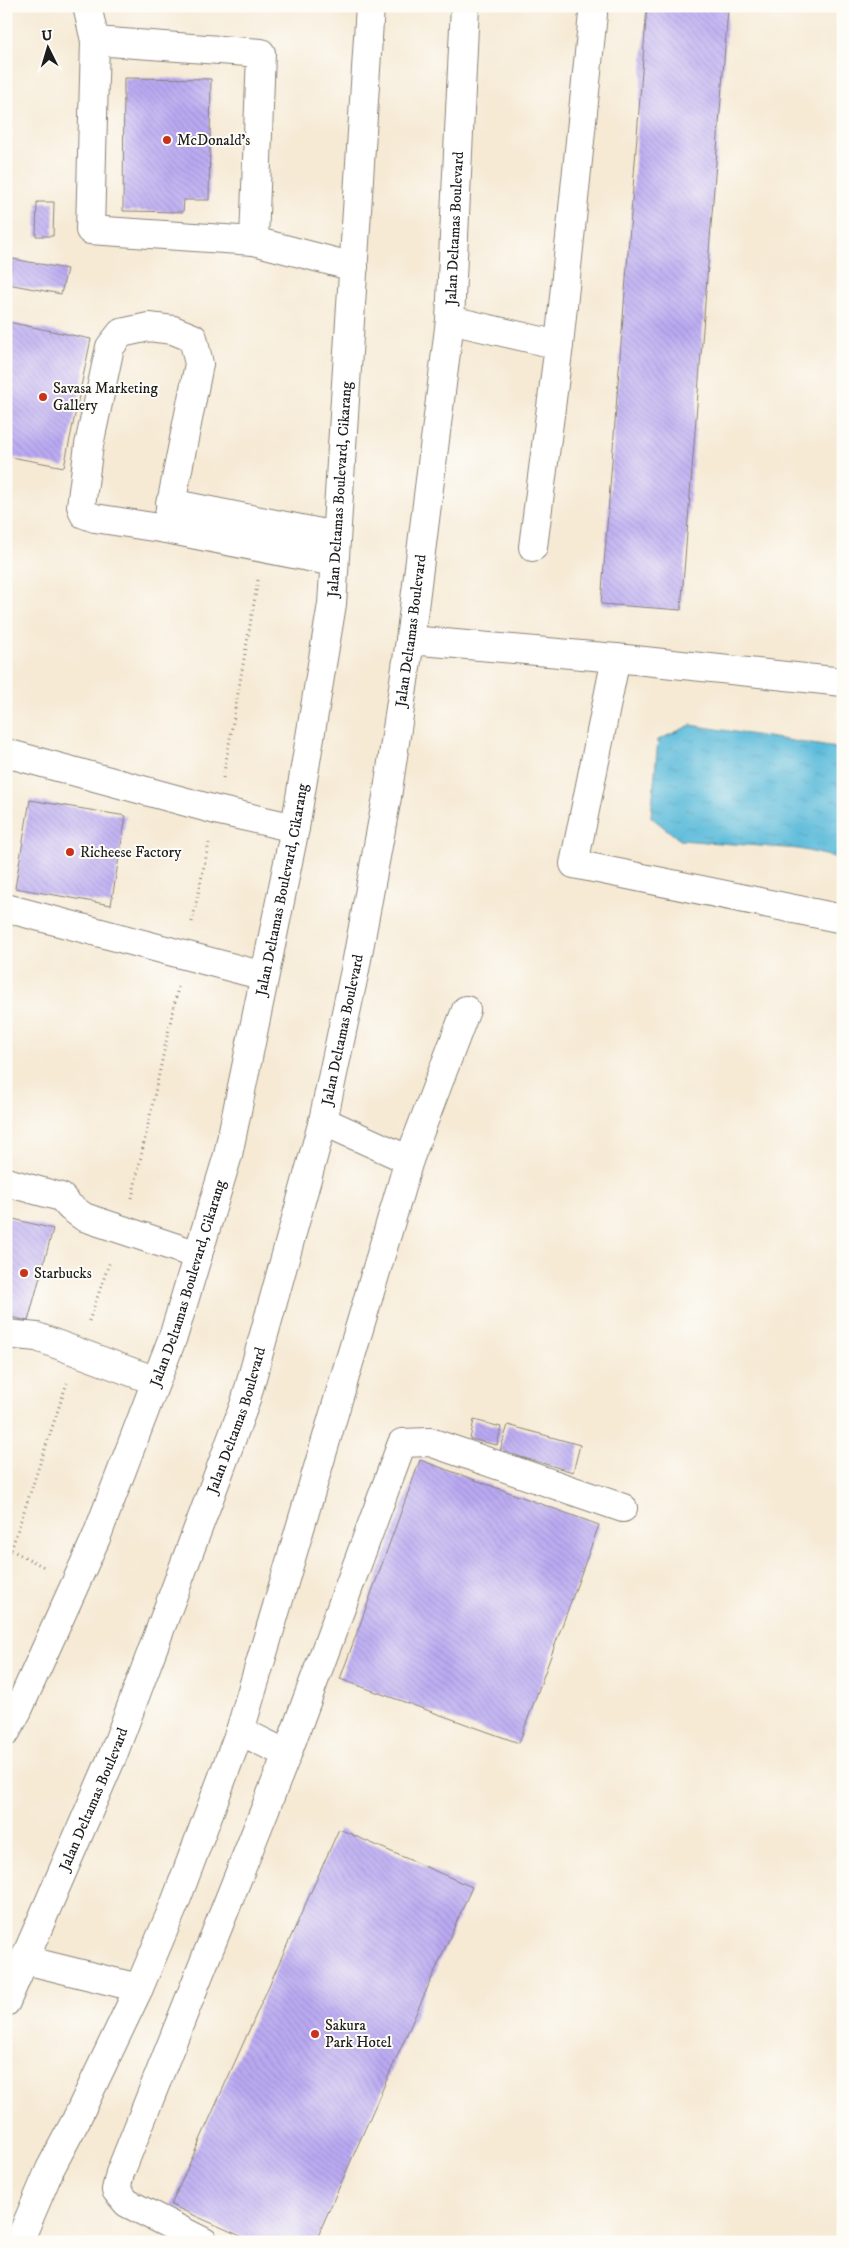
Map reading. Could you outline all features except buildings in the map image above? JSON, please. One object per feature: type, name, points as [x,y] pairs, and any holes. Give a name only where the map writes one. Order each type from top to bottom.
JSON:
[{"type":"street","points":[[87,6],[95,41],[90,230],[254,241],[354,267]]},
{"type":"street","name":"Jalan Deltamas Boulevard, Cikarang","points":[[6,1732],[18,1710],[96,1538],[174,1334],[228,1155],[295,828],[332,604],[370,6]]},
{"type":"street","name":"Jalan Deltamas Boulevard","points":[[6,2002],[113,1755],[245,1403],[323,1121],[387,797],[410,640],[450,320],[465,6]]},
{"type":"street","points":[[533,548],[559,345],[592,14]]},
{"type":"street","points":[[95,41],[261,53],[254,241]]},
{"type":"street","points":[[450,320],[559,345]]},
{"type":"street","points":[[168,516],[199,364],[193,338],[174,330],[149,327],[121,333],[110,347],[89,445],[81,506],[84,514],[95,518],[168,516],[336,536]]},
{"type":"street","points":[[168,516],[264,550],[334,562]]},
{"type":"street","points":[[410,640],[616,658],[843,682]]},
{"type":"street","points":[[616,658],[574,864],[843,919]]},
{"type":"street","points":[[6,753],[216,810],[295,828]]},
{"type":"street","points":[[6,908],[264,976]]},
{"type":"street","points":[[19,2242],[50,2169],[76,2120],[139,1988],[175,1903],[240,1731],[409,1160],[466,1010]]},
{"type":"street","points":[[323,1121],[409,1160]]},
{"type":"street","points":[[6,1182],[62,1197],[70,1207],[84,1217]]},
{"type":"street","points":[[6,1199],[84,1217],[198,1255]]},
{"type":"street","points":[[6,1334],[37,1337],[156,1381]]},
{"type":"street","points":[[204,2242],[127,2203],[116,2190],[120,2173],[287,1754],[402,1443],[430,1442],[623,1508]]},
{"type":"street","points":[[240,1731],[287,1754]]},
{"type":"street","points":[[25,1960],[139,1988]]},
{"type":"path","points":[[6,1558],[11,1550],[134,1190],[216,810],[264,550]]},
{"type":"path","points":[[11,1550],[75,1584]]},
{"type":"water","points":[[691,725],[843,749],[843,859],[799,849],[680,840],[651,817],[658,740]]},
{"type":"place","name":"McDonald's","points":[[167,140]]},
{"type":"place","name":"Savasa Marketing Gallery","points":[[43,397]]},
{"type":"place","name":"Richeese Factory","points":[[70,852]]},
{"type":"place","name":"Starbucks","points":[[24,1273]]},
{"type":"place","name":"Sakura Park Hotel","points":[[315,2034]]}]
